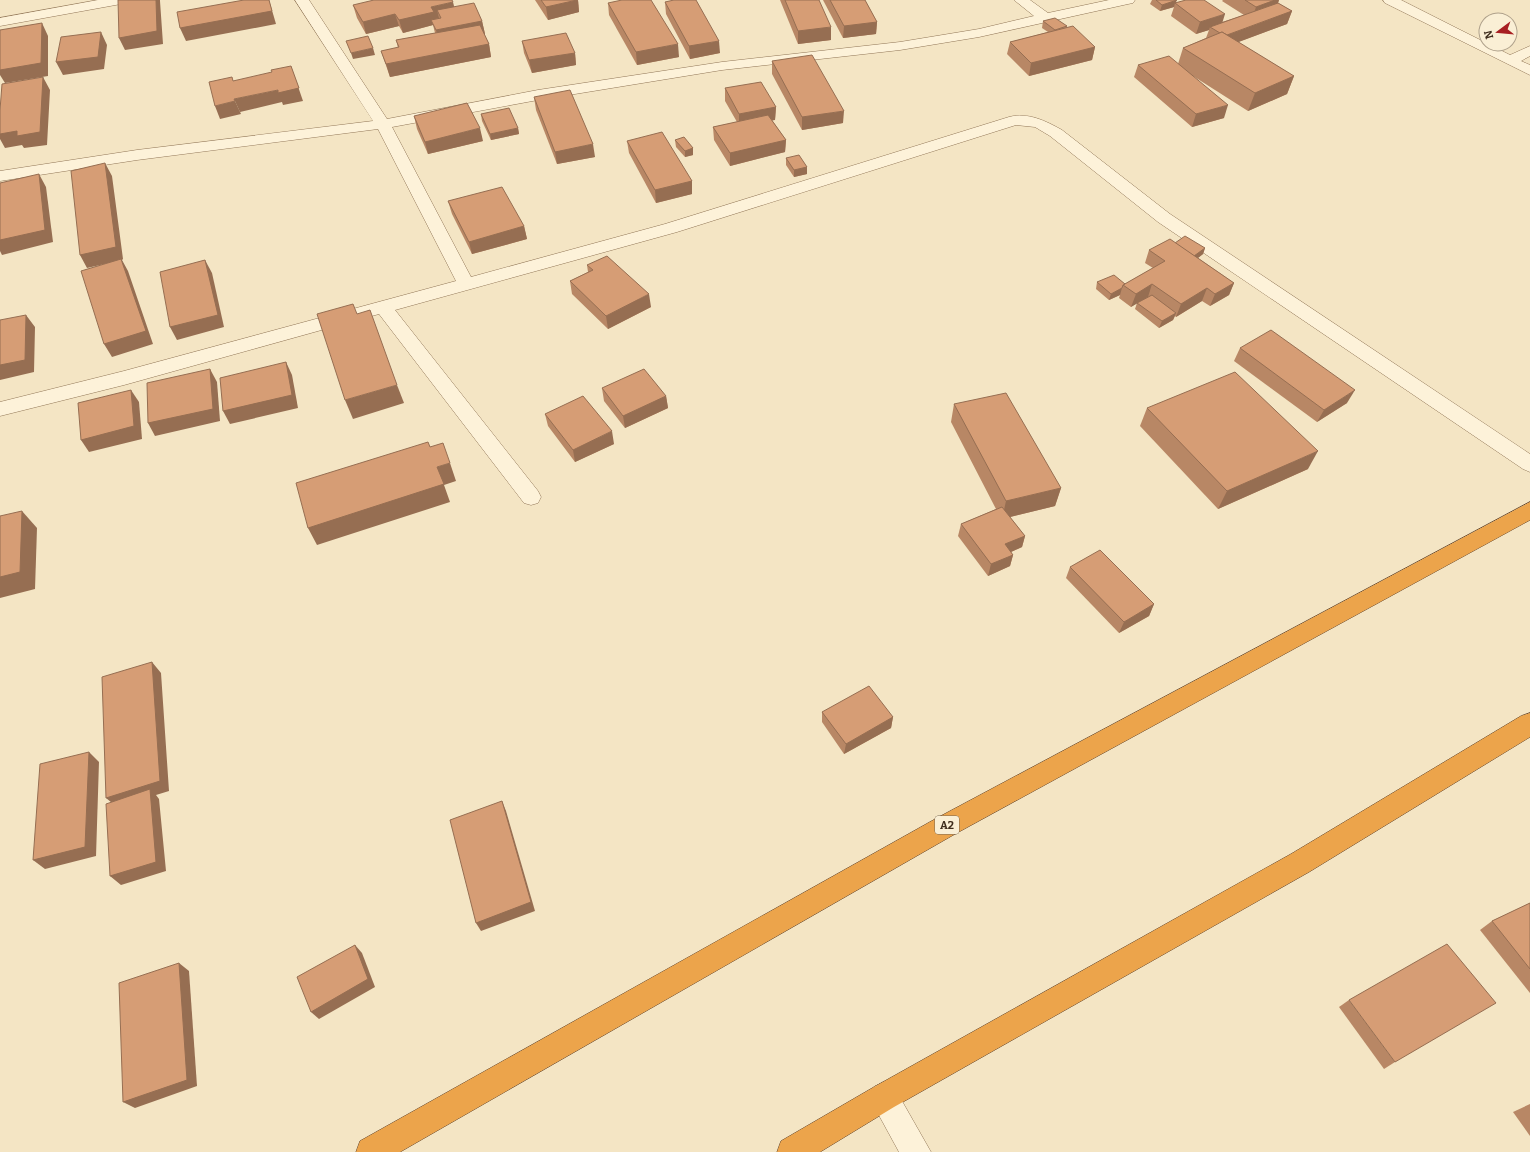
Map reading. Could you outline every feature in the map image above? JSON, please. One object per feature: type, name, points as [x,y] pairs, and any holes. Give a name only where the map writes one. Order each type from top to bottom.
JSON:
[{"type":"highway","name":"A2","points":[[371,1152],[946,826],[1530,510]]},
{"type":"highway","points":[[792,1152],[884,1097],[1300,863],[1530,724]]},
{"type":"street","points":[[0,22],[121,0]]},
{"type":"street","points":[[302,0],[383,124],[466,284]]},
{"type":"street","points":[[1021,0],[1044,17]]},
{"type":"street","points":[[0,176],[137,154],[383,124],[538,95],[722,66],[900,46],[979,33],[1044,17],[1128,0]]},
{"type":"street","points":[[1390,0],[1530,71]]},
{"type":"street","points":[[1510,61],[1530,50]]},
{"type":"street","points":[[0,409],[132,376],[671,228],[952,142],[1014,120],[1038,123],[1056,133],[1164,218],[1530,464]]},
{"type":"street","points":[[383,307],[531,497]]},
{"type":"street","points":[[884,1097],[916,1152]]},
{"type":"building","points":[[118,0],[156,0],[157,31],[119,38]]},
{"type":"building","points":[[244,0],[269,0],[272,11],[180,28],[177,12]]},
{"type":"building","points":[[374,0],[452,0],[453,2],[431,7],[434,12],[399,20],[395,14],[363,22],[353,5]]},
{"type":"building","points":[[541,0],[577,0],[546,7]]},
{"type":"building","points":[[622,0],[651,0],[678,44],[636,52],[608,3]]},
{"type":"building","points":[[674,0],[696,0],[719,41],[689,46],[665,2]]},
{"type":"building","points":[[785,0],[819,0],[831,27],[798,31]]},
{"type":"building","points":[[830,0],[865,0],[877,22],[844,26]]},
{"type":"building","points":[[1156,0],[1177,0],[1162,5]]},
{"type":"building","points":[[1186,0],[1204,0],[1225,14],[1200,22],[1175,3]]},
{"type":"building","points":[[1245,0],[1275,0],[1256,7]]},
{"type":"building","points":[[474,3],[482,21],[436,30],[431,20],[441,18],[437,10]]},
{"type":"building","points":[[1278,3],[1292,11],[1227,35],[1210,27]]},
{"type":"building","points":[[1055,18],[1067,26],[1055,30],[1043,21]]},
{"type":"building","points":[[42,23],[41,63],[0,70],[0,30]]},
{"type":"building","points":[[480,25],[489,44],[386,64],[381,51],[399,47],[396,40]]},
{"type":"building","points":[[1073,26],[1095,47],[1031,63],[1010,42]]},
{"type":"building","points":[[101,32],[98,57],[56,62],[61,37]]},
{"type":"building","points":[[1222,32],[1294,76],[1255,93],[1183,48]]},
{"type":"building","points":[[566,33],[575,53],[529,60],[522,41]]},
{"type":"building","points":[[368,36],[373,48],[351,53],[346,41]]},
{"type":"building","points":[[812,55],[844,111],[802,117],[772,61]]},
{"type":"building","points":[[1169,56],[1228,105],[1196,114],[1138,65]]},
{"type":"building","points":[[291,66],[299,88],[278,93],[278,90],[234,99],[235,101],[215,106],[209,82],[232,77],[233,81]]},
{"type":"building","points":[[43,77],[40,132],[17,136],[17,131],[0,134],[2,84]]},
{"type":"building","points":[[761,82],[776,107],[739,114],[725,88]]},
{"type":"building","points":[[570,90],[593,144],[555,152],[534,97]]},
{"type":"building","points":[[467,103],[480,128],[425,142],[414,116]]},
{"type":"building","points":[[509,108],[518,128],[490,134],[481,114]]},
{"type":"building","points":[[768,115],[786,140],[730,153],[713,127]]},
{"type":"building","points":[[662,132],[692,181],[655,190],[627,141]]},
{"type":"building","points":[[684,137],[693,148],[685,151],[675,140]]},
{"type":"building","points":[[799,155],[807,167],[794,170],[786,158]]},
{"type":"building","points":[[105,163],[116,247],[80,255],[71,171]]},
{"type":"building","points":[[39,174],[45,230],[0,240],[0,183]]},
{"type":"building","points":[[502,187],[524,226],[469,242],[448,201]]},
{"type":"building","points":[[1185,236],[1205,248],[1194,256],[1175,243]]},
{"type":"building","points":[[1170,239],[1234,283],[1215,294],[1207,288],[1181,304],[1152,284],[1136,294],[1123,285],[1165,261],[1149,250]]},
{"type":"building","points":[[607,256],[649,294],[606,316],[570,281],[593,270],[587,265]]},
{"type":"building","points":[[121,259],[146,331],[104,344],[81,271]]},
{"type":"building","points":[[205,260],[218,315],[170,327],[160,272]]},
{"type":"building","points":[[1114,275],[1125,284],[1122,288],[1111,294],[1097,282]]},
{"type":"building","points":[[1152,295],[1176,313],[1162,321],[1137,303]]},
{"type":"building","points":[[353,304],[357,314],[370,310],[397,385],[345,400],[317,314]]},
{"type":"building","points":[[26,315],[25,360],[0,365],[0,320]]},
{"type":"building","points":[[1271,330],[1355,390],[1324,410],[1240,348]]},
{"type":"building","points":[[286,362],[292,395],[223,411],[220,378]]},
{"type":"building","points":[[210,369],[213,409],[148,423],[147,383]]},
{"type":"building","points":[[644,369],[666,396],[623,416],[602,388]]},
{"type":"building","points":[[1235,372],[1318,451],[1227,491],[1147,408]]},
{"type":"building","points":[[131,390],[134,426],[81,440],[78,403]]},
{"type":"building","points":[[1006,393],[1061,488],[1006,501],[954,404]]},
{"type":"building","points":[[583,396],[612,431],[573,450],[545,414]]},
{"type":"building","points":[[428,442],[430,447],[443,443],[450,463],[437,467],[444,484],[308,528],[296,483]]},
{"type":"building","points":[[1002,507],[1025,536],[1005,544],[1013,555],[991,564],[961,524]]},
{"type":"building","points":[[22,511],[20,572],[0,577],[0,516]]},
{"type":"building","points":[[1100,550],[1154,604],[1124,622],[1070,567]]},
{"type":"building","points":[[152,662],[160,781],[106,798],[102,677]]},
{"type":"building","points":[[869,686],[893,717],[846,744],[822,712]]},
{"type":"building","points":[[89,752],[85,847],[33,860],[40,764]]},
{"type":"building","points":[[150,789],[156,862],[110,876],[106,804]]},
{"type":"building","points":[[502,801],[531,902],[476,923],[450,820]]},
{"type":"building","points":[[1530,903],[1530,969],[1492,921]]},
{"type":"building","points":[[1447,944],[1496,1003],[1395,1062],[1349,1000]]},
{"type":"building","points":[[355,945],[368,979],[311,1012],[297,977]]},
{"type":"building","points":[[179,963],[187,1080],[123,1102],[119,983]]}]
